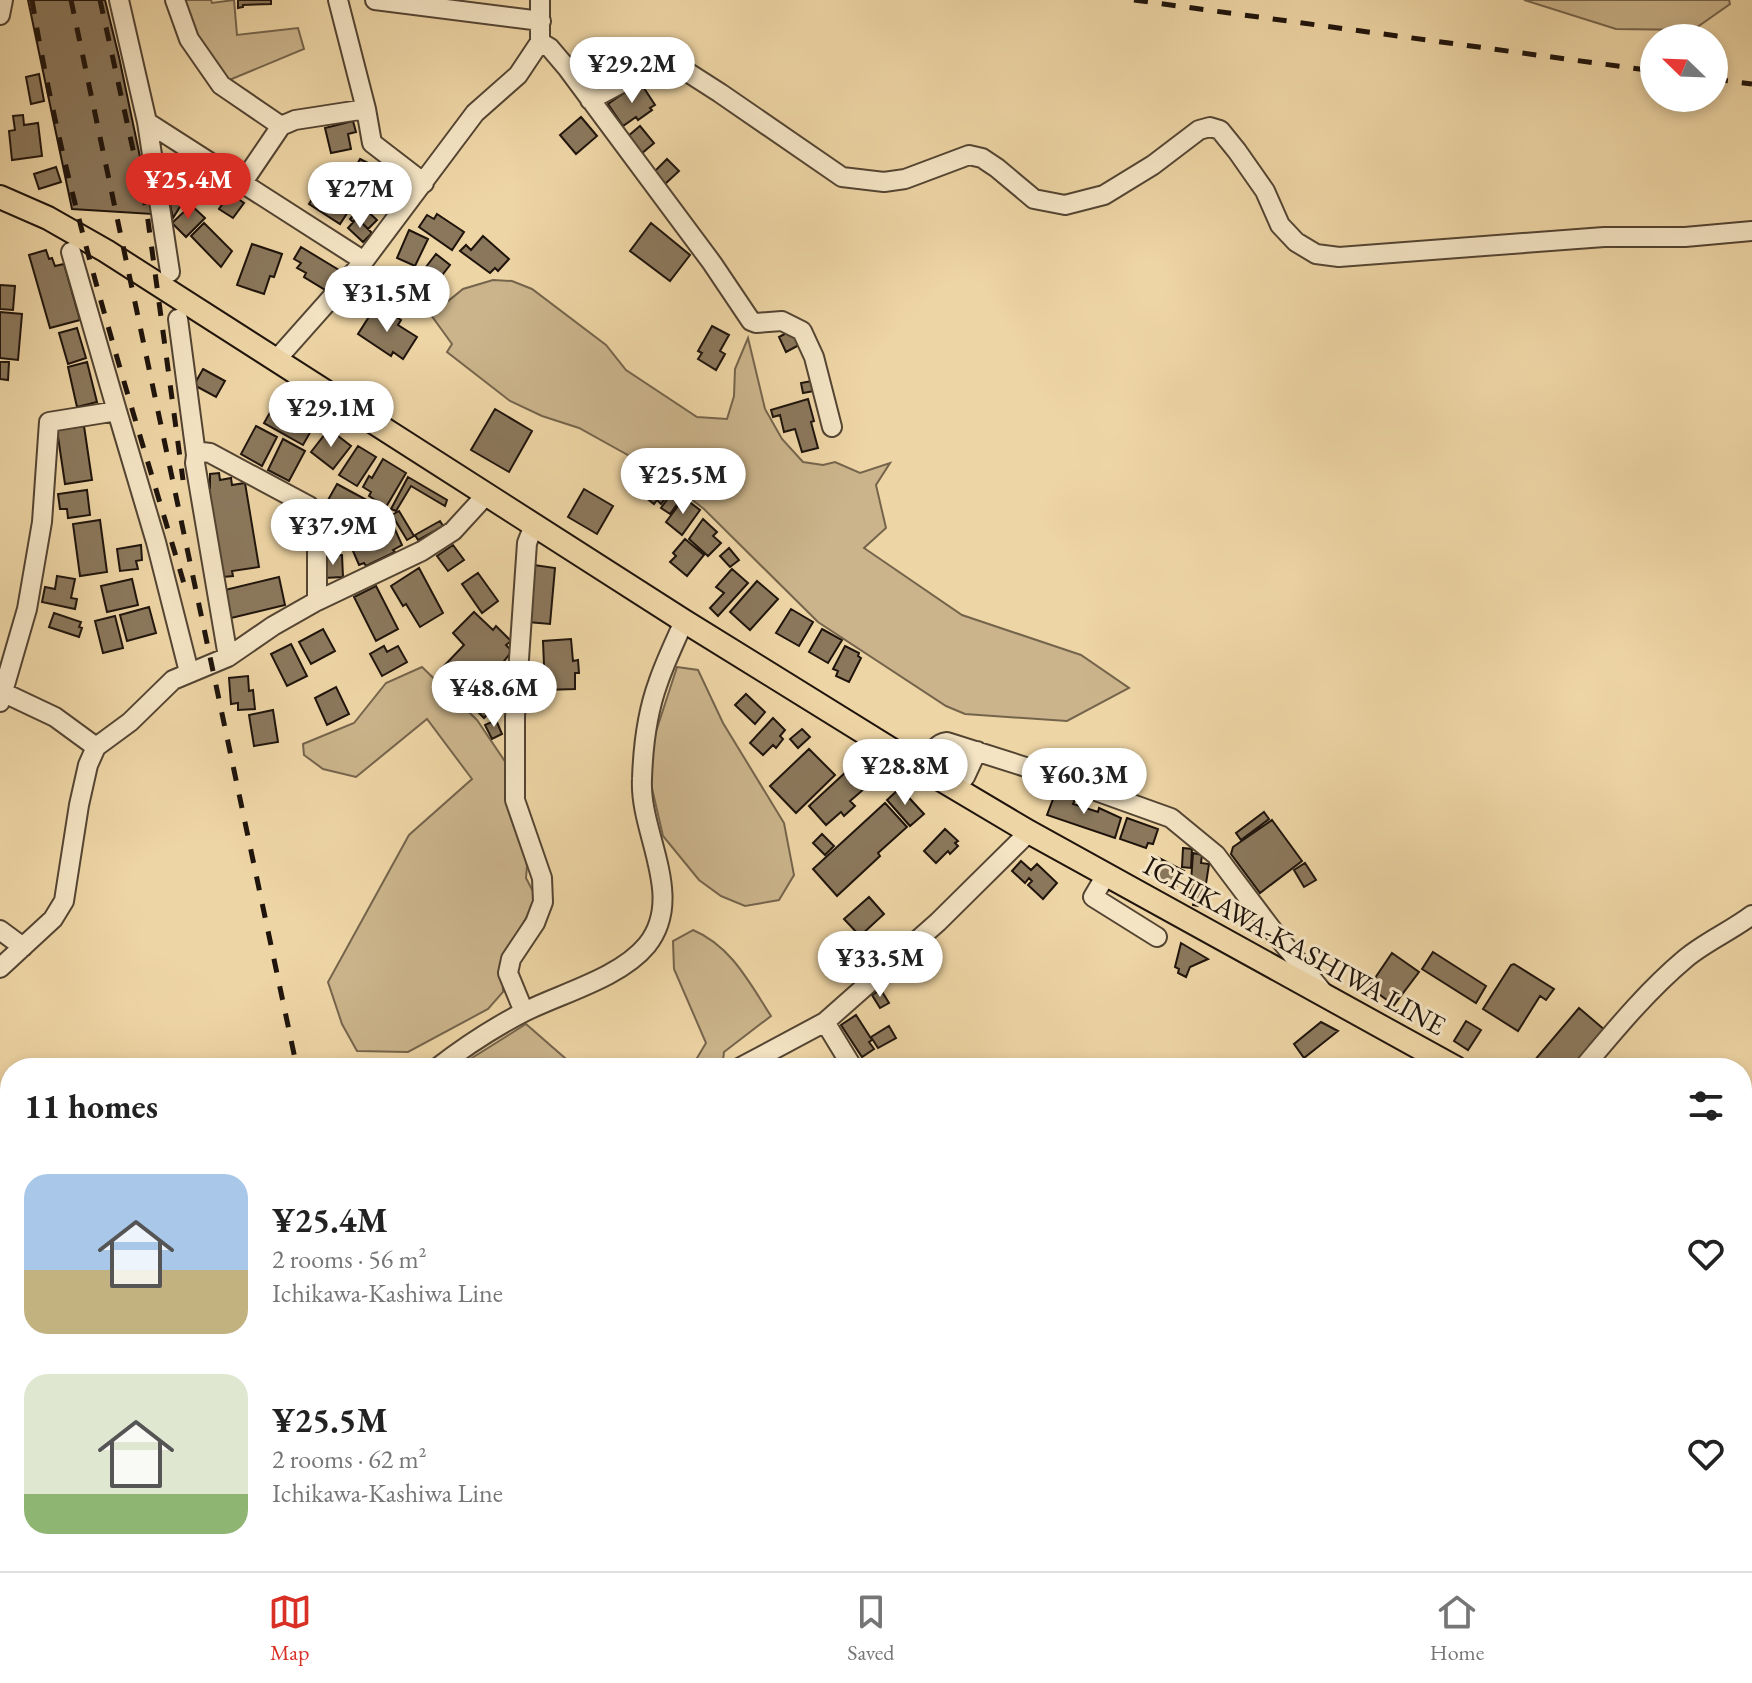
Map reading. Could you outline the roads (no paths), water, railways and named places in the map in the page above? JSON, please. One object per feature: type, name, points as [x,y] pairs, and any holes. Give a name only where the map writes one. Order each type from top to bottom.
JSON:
[{"type":"main road","name":"ICHIKAWA-KASHIWA LINE","points":[[0,197],[75,233],[684,621],[923,769],[1029,832],[1438,1058]]},
{"type":"street","points":[[0,15],[3,0]]},
{"type":"street","points":[[119,0],[147,122],[170,272]]},
{"type":"street","points":[[175,0],[189,39],[221,85],[281,126]]},
{"type":"street","points":[[338,0],[372,143],[424,183]]},
{"type":"street","points":[[375,0],[541,21]]},
{"type":"street","points":[[276,360],[364,261],[475,113],[518,75],[540,42],[540,0]]},
{"type":"street","points":[[540,42],[550,48],[590,100],[712,263],[751,321],[782,321],[802,331],[814,357],[832,427]]},
{"type":"street","points":[[590,100],[631,78],[672,66],[681,68],[720,93],[842,177],[884,182],[905,179],[969,155],[982,158],[997,168],[1034,199],[1065,205],[1104,195],[1153,165],[1199,130],[1210,127],[1220,130],[1237,151],[1265,191],[1280,225],[1296,242],[1316,254],[1339,257],[1604,237],[1685,237],[1752,231]]},
{"type":"street","points":[[243,182],[281,126],[295,120],[366,109]]},
{"type":"street","points":[[147,122],[364,261]]},
{"type":"street","points":[[71,252],[156,542],[189,672]]},
{"type":"street","points":[[178,319],[198,478],[228,657]]},
{"type":"street","points":[[96,747],[55,717],[1,695],[27,609],[42,522],[49,422],[117,411]]},
{"type":"street","points":[[196,455],[210,453],[309,506],[317,514],[317,601]]},
{"type":"street","points":[[0,968],[53,919],[64,901],[79,805],[88,765],[96,747],[130,722],[173,680],[228,657],[317,601],[422,551],[453,531],[486,495]]},
{"type":"street","points":[[524,1012],[508,973],[511,959],[535,923],[543,902],[542,878],[515,800],[516,701],[527,543],[534,525]]},
{"type":"street","points":[[450,1058],[524,1012],[625,965],[647,944],[660,920],[664,898],[641,785],[644,744],[656,686],[684,621]]},
{"type":"street","points":[[923,769],[941,742],[947,742],[1171,818],[1216,855],[1277,936],[1333,1001]]},
{"type":"street","points":[[965,777],[977,751]]},
{"type":"street","points":[[758,1058],[825,1022],[938,922],[1029,832]]},
{"type":"street","points":[[1106,875],[1093,897],[1157,937]]},
{"type":"street","points":[[1591,1058],[1630,1012],[1687,957],[1752,915]]},
{"type":"street","points":[[0,930],[23,947]]},
{"type":"street","points":[[825,1022],[847,1058]]},
{"type":"railway","points":[[32,0],[80,222],[185,587]]},
{"type":"railway","points":[[71,0],[295,1058]]},
{"type":"railway","points":[[100,0],[147,213],[183,480]]},
{"type":"railway","points":[[1134,0],[1640,69]]},
{"type":"railway","points":[[1728,81],[1752,84]]}]
